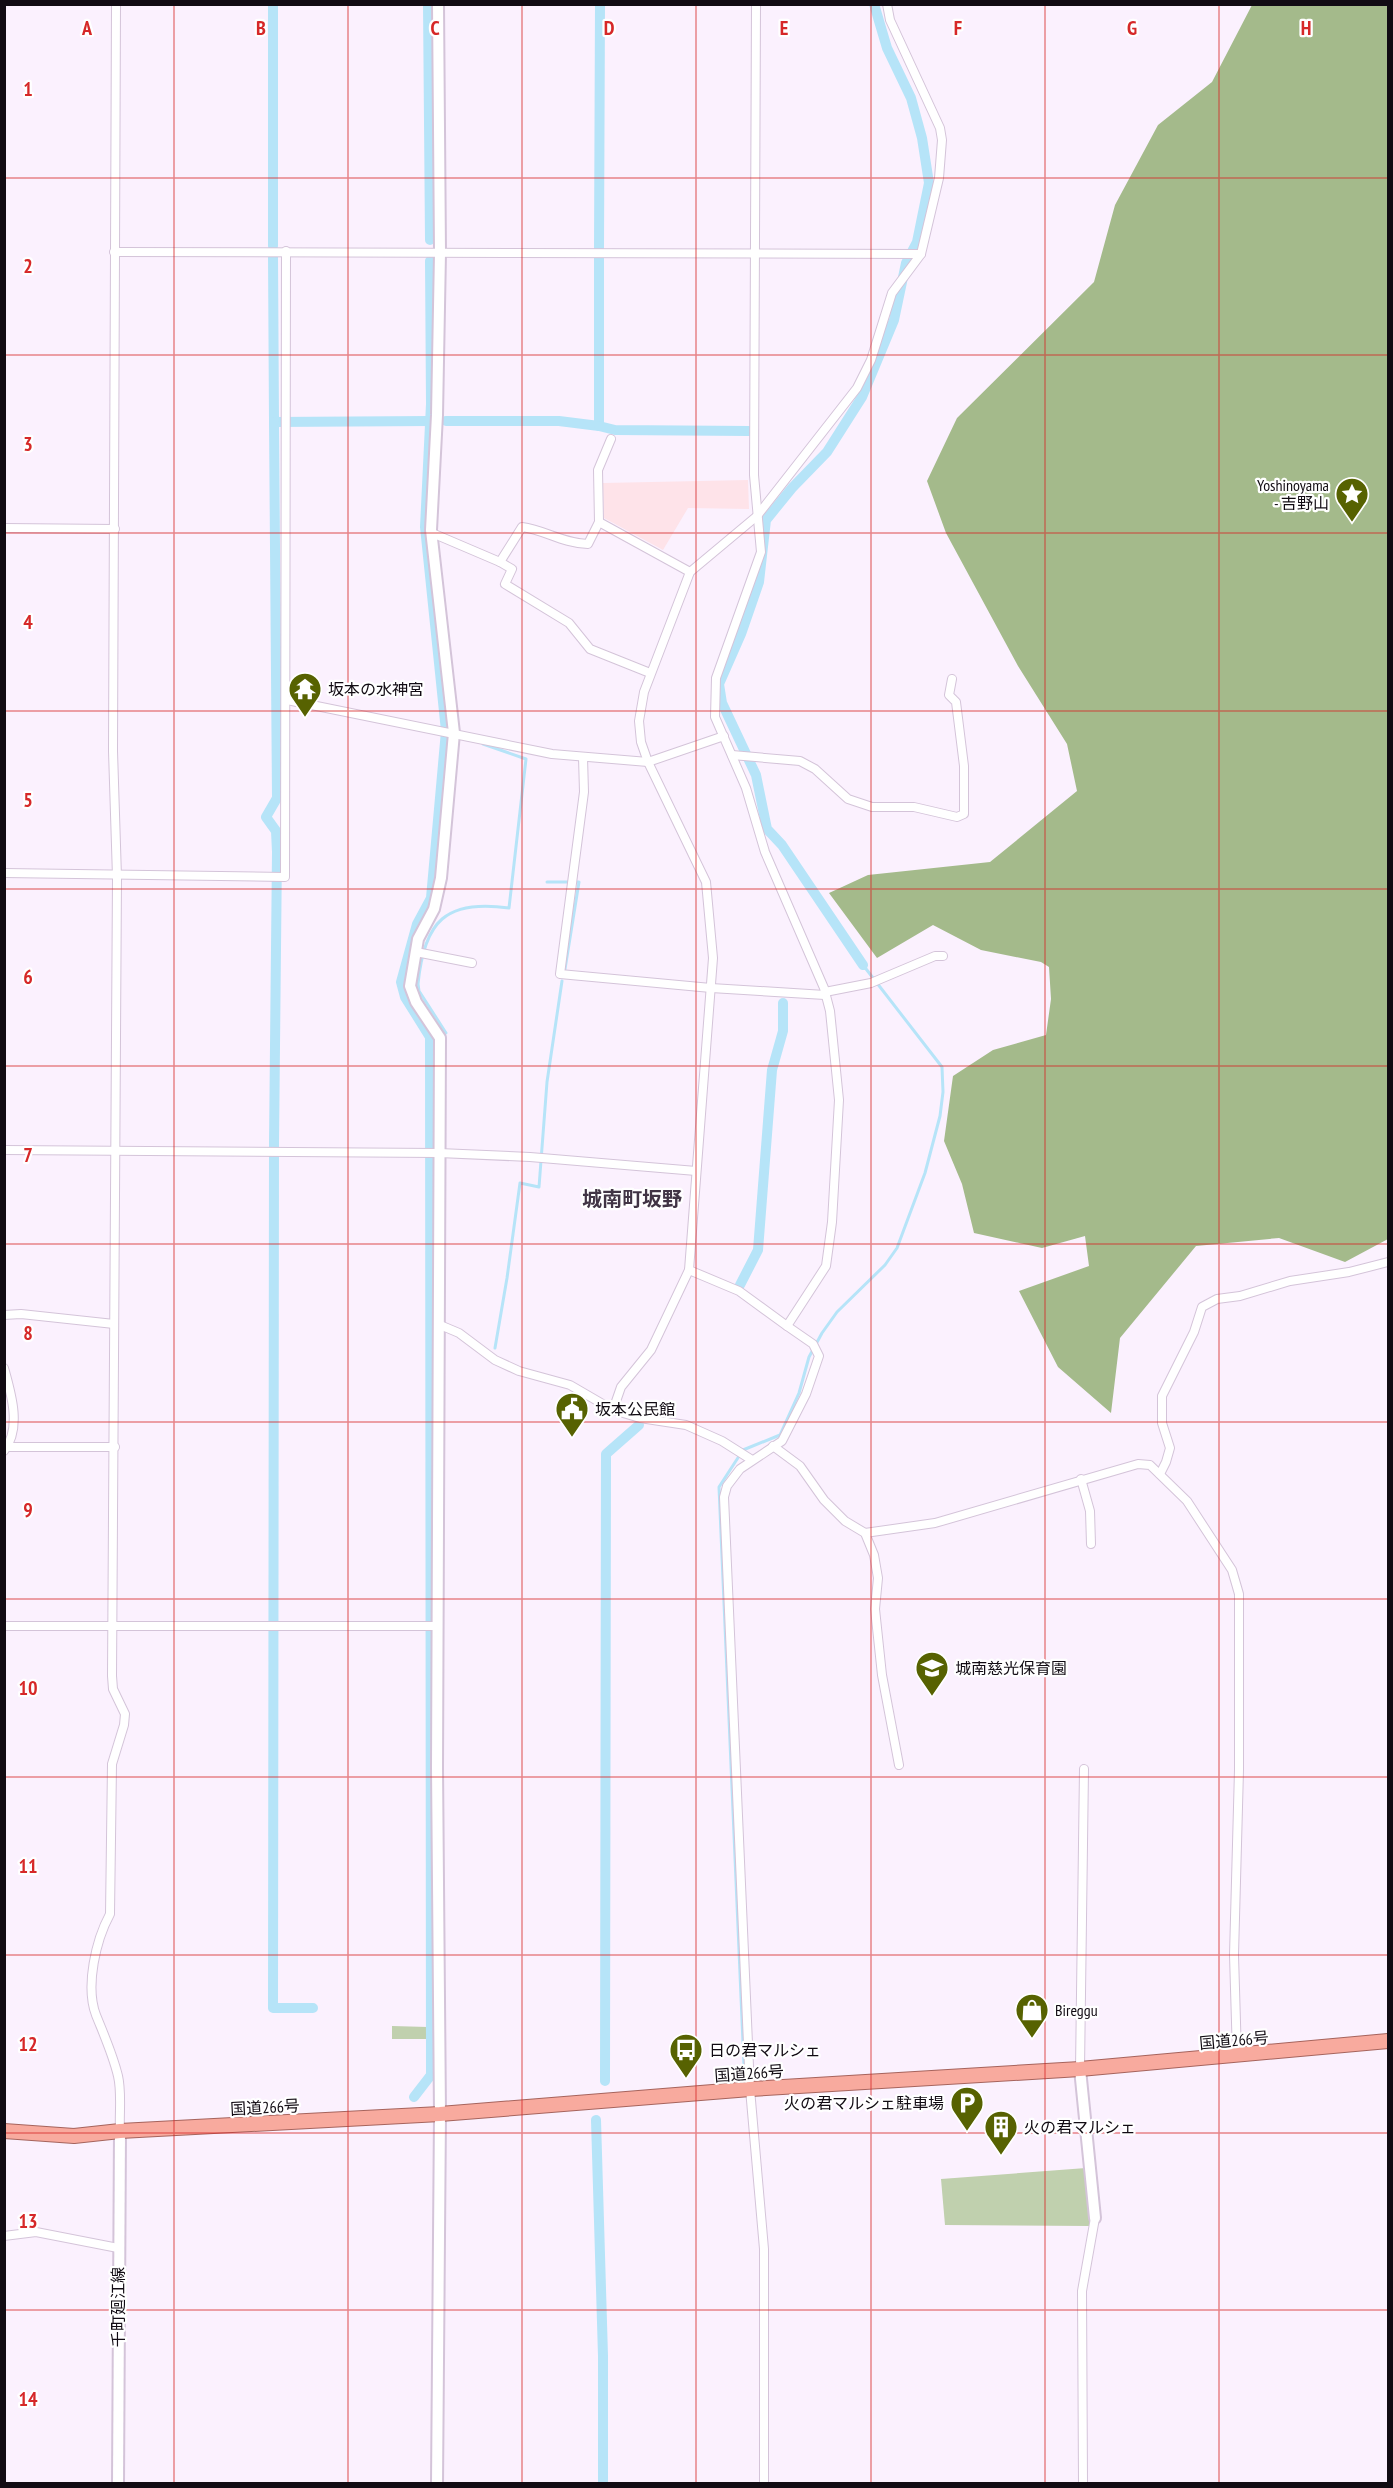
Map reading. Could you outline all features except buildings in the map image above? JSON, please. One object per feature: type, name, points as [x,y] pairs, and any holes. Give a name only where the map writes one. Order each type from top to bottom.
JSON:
[{"type":"highway","name":"国道266号","points":[[4,2131],[74,2136],[120,2131],[440,2114],[750,2089],[1080,2069],[1389,2041]]},
{"type":"street","points":[[116,4],[113,751],[117,877],[112,1627],[113,1689],[124,1714],[124,1725],[112,1764],[110,1914],[101,1931],[91,1990],[96,2014],[105,2033],[119,2078],[120,2131]]},
{"type":"street","points":[[438,4],[440,253],[432,533],[454,733],[441,878],[434,909],[418,939],[410,986],[416,1002],[440,1038],[437,1779],[440,2114],[438,2484]]},
{"type":"street","points":[[756,4],[754,475],[761,552],[716,678],[714,708],[746,788],[765,852],[805,941],[830,1011],[839,1100],[832,1222],[826,1266],[787,1326]]},
{"type":"street","points":[[613,1410],[621,1388],[651,1350],[689,1270],[713,958],[706,882],[648,762],[641,742],[639,721],[644,692],[690,572],[757,516],[857,388],[871,360],[892,293],[921,254],[939,178],[940,128],[890,20],[887,4]]},
{"type":"street","points":[[4,873],[117,877],[285,878],[286,251]]},
{"type":"street","points":[[114,252],[921,254]]},
{"type":"street","points":[[500,562],[522,527],[564,541],[588,544],[599,522],[598,470],[611,439]]},
{"type":"street","points":[[599,522],[690,572]]},
{"type":"street","points":[[4,528],[115,529]]},
{"type":"street","points":[[432,533],[512,569],[505,584],[569,623],[590,649],[650,673]]},
{"type":"street","points":[[732,755],[800,761],[815,769],[848,799],[872,807],[914,807],[957,817],[964,814],[964,766],[956,702],[949,695],[952,679]]},
{"type":"street","points":[[286,700],[552,754],[583,757],[648,762],[724,736]]},
{"type":"street","points":[[583,757],[585,792],[560,974],[711,988],[825,994],[871,983],[935,956],[943,956]]},
{"type":"street","points":[[416,952],[472,963]]},
{"type":"street","points":[[4,1150],[439,1153],[531,1157],[696,1171]]},
{"type":"street","points":[[1160,1474],[1167,1462],[1170,1448],[1162,1423],[1161,1396],[1194,1332],[1202,1307],[1217,1299],[1240,1296],[1290,1281],[1349,1272],[1389,1262]]},
{"type":"street","points":[[689,1270],[739,1291],[813,1344],[819,1356],[806,1394],[782,1441],[740,1469],[727,1486],[724,1497],[750,2089],[764,2249],[764,2484]]},
{"type":"street","points":[[4,1315],[21,1314],[114,1324]]},
{"type":"street","points":[[440,1325],[459,1333],[495,1360],[519,1371],[570,1385],[613,1410],[640,1418],[686,1425],[722,1441],[752,1461]]},
{"type":"street","points":[[4,1368],[14,1416],[6,1449],[115,1447]]},
{"type":"street","points":[[773,1446],[800,1466],[824,1500],[845,1521],[865,1533],[874,1555],[878,1578],[875,1609],[880,1653],[899,1765]]},
{"type":"street","points":[[865,1533],[935,1523],[1138,1464],[1150,1465],[1187,1501],[1232,1570],[1239,1594],[1239,1770],[1234,1955],[1237,2056]]},
{"type":"street","points":[[1081,1479],[1090,1511],[1091,1544]]},
{"type":"street","points":[[4,1626],[438,1626]]},
{"type":"street","points":[[1083,2484],[1082,2291],[1095,2218],[1080,2069],[1084,1769]]},
{"type":"street","name":"千町廻江線","points":[[118,2484],[120,2131]]},
{"type":"street","points":[[4,2236],[36,2232],[118,2248]]},
{"type":"shaded area","points":[[748,480],[749,509],[688,508],[663,550],[604,518],[603,483]]},
{"type":"green space","points":[[1252,5],[1388,5],[1388,1239],[1345,1262],[1279,1238],[1196,1246],[1120,1338],[1111,1413],[1058,1367],[1019,1291],[1089,1266],[1085,1236],[1042,1248],[974,1233],[962,1184],[944,1141],[953,1076],[993,1050],[1046,1035],[1051,999],[1049,967],[1041,962],[981,950],[933,925],[877,958],[829,893],[868,875],[990,862],[1077,791],[1067,744],[1018,666],[946,533],[927,481],[957,418],[1094,282],[1115,205],[1158,125],[1212,82]]},
{"type":"green space","points":[[392,2026],[428,2027],[427,2039],[392,2039]]},
{"type":"green space","points":[[1086,2168],[1091,2212],[1090,2226],[945,2225],[941,2179]]},
{"type":"waterway","points":[[273,4],[273,246]]},
{"type":"waterway","points":[[428,4],[430,240]]},
{"type":"waterway","points":[[599,248],[600,4]]},
{"type":"waterway","points":[[863,965],[782,845],[767,829],[756,775],[722,703],[719,684],[741,634],[759,582],[766,520],[792,488],[827,452],[862,397],[894,320],[906,263],[917,242],[929,183],[922,138],[911,98],[887,48],[874,4]]},
{"type":"waterway","points":[[273,256],[274,422],[430,421]]},
{"type":"waterway","points":[[446,421],[559,421],[599,426],[599,257]]},
{"type":"waterway","points":[[414,2097],[431,2075],[430,1037],[405,997],[401,982],[417,924],[431,898],[446,731],[425,527],[431,404],[430,261]]},
{"type":"waterway","points":[[274,422],[277,798],[266,817],[276,831],[277,852],[274,1143],[273,2008],[313,2008]]},
{"type":"waterway","points":[[599,426],[615,430],[749,431]]},
{"type":"waterway","points":[[446,1033],[419,991],[418,984],[421,962],[433,930],[442,919],[454,911],[487,906],[509,908],[526,759],[483,744]]},
{"type":"waterway","points":[[547,882],[579,882],[565,969]]},
{"type":"waterway","points":[[744,2066],[719,1487],[743,1450],[780,1435],[799,1393],[809,1357],[822,1333],[837,1312],[885,1265],[897,1248],[925,1173],[940,1116],[943,1092],[942,1067],[863,965]]},
{"type":"waterway","points":[[495,1348],[520,1183],[539,1187],[547,1082],[562,981]]},
{"type":"waterway","points":[[740,1285],[758,1250],[772,1070],[783,1031],[783,1003]]},
{"type":"waterway","points":[[605,2081],[606,1454],[639,1425]]},
{"type":"waterway","points":[[596,2120],[603,2356],[603,2484]]},
{"type":"place","name":"Yoshinoyama - 吉野山","points":[[1352,523]]},
{"type":"place","name":"坂本の水神宮","points":[[305,718]]},
{"type":"place","name":"坂本公民館","points":[[572,1438]]},
{"type":"place","name":"城南慈光保育園","points":[[932,1697]]},
{"type":"place","name":"Bireggu","points":[[1032,2039]]},
{"type":"place","name":"日の君マルシェ","points":[[686,2079]]},
{"type":"place","name":"火の君マルシェ駐車場","points":[[967,2132]]},
{"type":"place","name":"火の君マルシェ","points":[[1001,2156]]},
{"type":"district","name":"城南町坂野","points":[[632,1199]]}]
